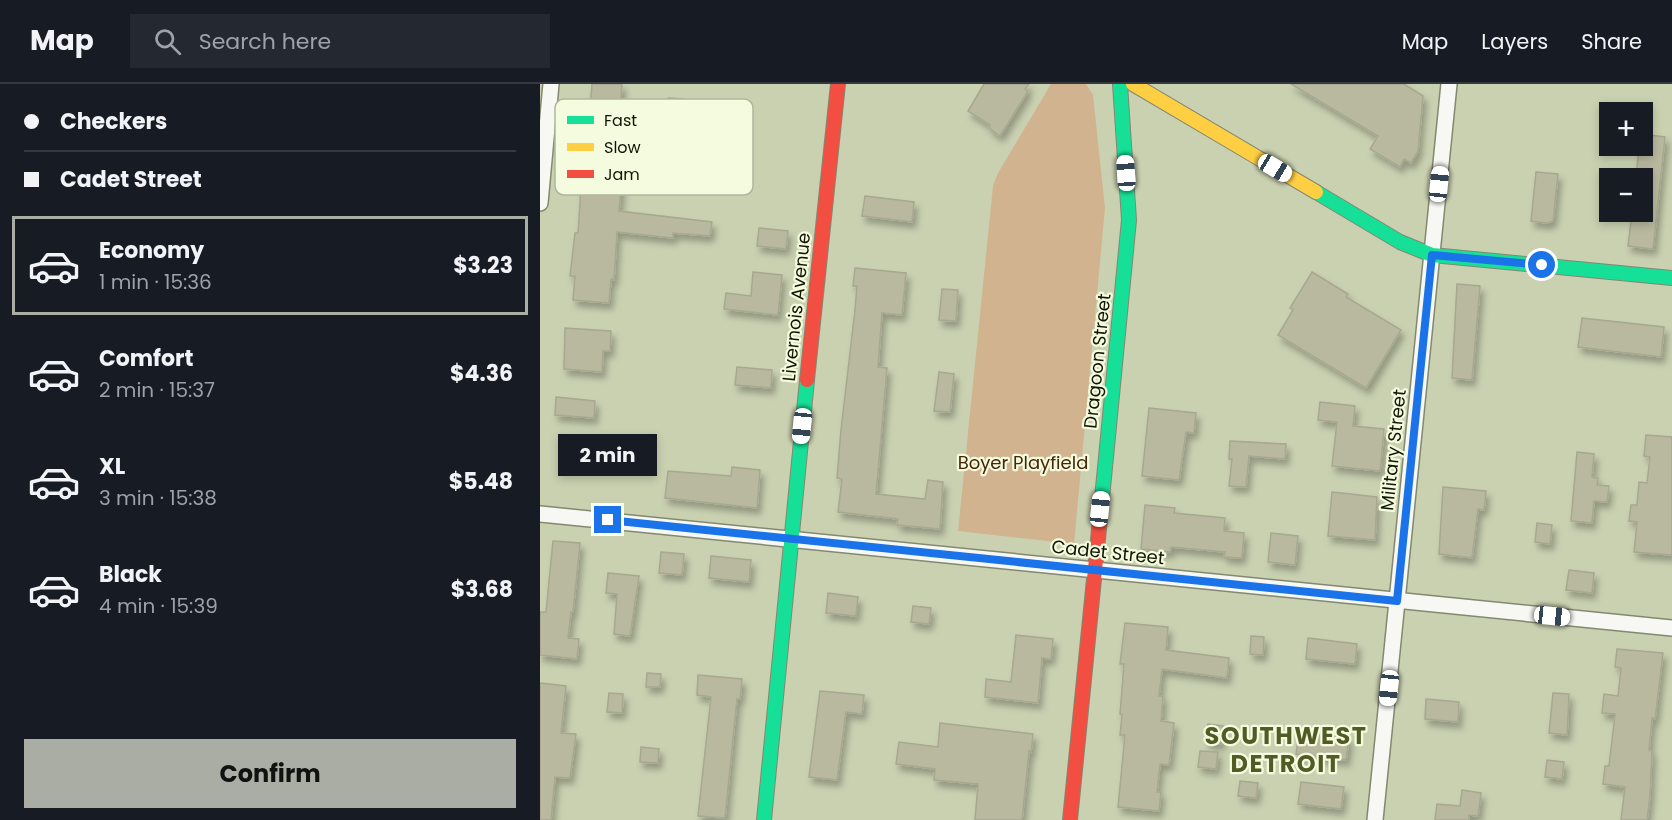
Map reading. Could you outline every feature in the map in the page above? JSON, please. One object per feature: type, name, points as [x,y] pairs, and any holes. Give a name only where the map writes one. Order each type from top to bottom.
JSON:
[{"type":"main road","name":"Livernois Avenue","points":[[764,820],[819,252],[838,84]]},
{"type":"main road","name":"Dragoon Street","points":[[1070,820],[1129,220],[1120,84]]},
{"type":"main road","points":[[1133,84],[1400,243],[1432,255],[1672,278]]},
{"type":"street","points":[[540,203],[552,84]]},
{"type":"street","name":"Military Street","points":[[1375,820],[1449,84]]},
{"type":"street","name":"Cadet Street","points":[[540,514],[1672,628]]},
{"type":"green space","name":"Boyer Playfield","points":[[1051,84],[1086,84],[1093,95],[1105,208],[1074,544],[958,531],[993,186],[998,173]]},
{"type":"building","points":[[592,84],[622,84],[621,99],[591,99]]},
{"type":"building","points":[[984,84],[1029,84],[1025,89],[1028,91],[1000,136],[989,128],[990,125],[968,111]]},
{"type":"building","points":[[1291,84],[1404,84],[1423,96],[1418,151],[1411,163],[1404,159],[1400,167],[1370,149],[1378,136]]},
{"type":"building","points":[[1653,135],[1665,137],[1653,249],[1628,246],[1631,222],[1653,222],[1653,168],[1637,168],[1638,156],[1653,156]]},
{"type":"building","points":[[1536,172],[1558,174],[1553,221],[1547,223],[1531,221]]},
{"type":"building","points":[[580,195],[620,195],[619,211],[712,222],[710,236],[673,233],[673,238],[617,232],[614,280],[611,279],[609,303],[573,300],[575,276],[570,276],[575,233],[578,233]]},
{"type":"building","points":[[865,196],[914,202],[912,222],[862,216]]},
{"type":"building","points":[[759,228],[788,231],[786,249],[757,246]]},
{"type":"building","points":[[855,268],[906,273],[902,315],[882,313],[878,367],[887,368],[876,494],[925,499],[928,480],[943,482],[940,529],[897,525],[898,519],[838,512],[842,479],[837,478],[855,310],[857,286],[853,286]]},
{"type":"building","points":[[753,272],[782,275],[778,315],[724,309],[726,293],[751,296]]},
{"type":"building","points":[[1312,272],[1348,294],[1346,297],[1401,330],[1366,388],[1278,335],[1293,310],[1290,308]]},
{"type":"building","points":[[1457,284],[1480,286],[1472,380],[1452,378]]},
{"type":"building","points":[[942,289],[958,290],[956,321],[939,320]]},
{"type":"building","points":[[1582,318],[1664,327],[1661,357],[1578,347]]},
{"type":"building","points":[[565,328],[611,331],[610,351],[603,351],[602,372],[564,369]]},
{"type":"building","points":[[737,367],[772,370],[771,388],[735,385]]},
{"type":"building","points":[[939,372],[954,374],[950,412],[934,411]]},
{"type":"building","points":[[556,397],[595,401],[594,418],[555,415]]},
{"type":"building","points":[[1320,402],[1355,406],[1353,426],[1384,429],[1380,471],[1332,466],[1337,422],[1318,420]]},
{"type":"building","points":[[1149,408],[1196,413],[1194,433],[1186,432],[1179,480],[1142,476]]},
{"type":"building","points":[[1646,435],[1672,437],[1672,555],[1634,552],[1637,522],[1629,521],[1631,505],[1637,505],[1639,482],[1647,483],[1650,457],[1644,456]]},
{"type":"building","points":[[1230,441],[1286,444],[1285,459],[1249,456],[1246,487],[1229,486],[1232,459],[1229,459]]},
{"type":"building","points":[[1577,452],[1594,454],[1592,477],[1598,478],[1597,485],[1609,486],[1607,502],[1594,501],[1592,523],[1571,521]]},
{"type":"building","points":[[732,467],[760,470],[757,508],[665,498],[668,471],[731,476]]},
{"type":"building","points":[[1443,487],[1486,491],[1484,510],[1478,509],[1472,558],[1439,554]]},
{"type":"building","points":[[1332,492],[1377,497],[1375,540],[1328,536]]},
{"type":"building","points":[[1145,505],[1175,508],[1174,513],[1225,518],[1224,531],[1244,533],[1242,558],[1224,557],[1225,552],[1171,547],[1170,552],[1141,549]]},
{"type":"building","points":[[1537,523],[1552,525],[1550,544],[1535,542]]},
{"type":"building","points":[[1271,533],[1298,536],[1295,565],[1268,562]]},
{"type":"building","points":[[553,541],[580,543],[568,638],[579,639],[577,659],[540,655],[540,612],[546,612]]},
{"type":"building","points":[[661,552],[684,554],[682,575],[659,573]]},
{"type":"building","points":[[711,556],[751,560],[749,582],[709,578]]},
{"type":"building","points":[[1569,570],[1594,573],[1592,593],[1566,590]]},
{"type":"building","points":[[608,573],[639,576],[630,636],[614,634],[617,594],[606,593]]},
{"type":"building","points":[[828,593],[858,597],[856,616],[826,613]]},
{"type":"building","points":[[913,606],[931,608],[929,624],[911,622]]},
{"type":"building","points":[[1125,623],[1168,627],[1166,650],[1229,658],[1227,678],[1162,669],[1159,696],[1163,696],[1161,721],[1174,723],[1169,765],[1160,764],[1157,792],[1161,792],[1159,811],[1118,807],[1125,735],[1120,735],[1124,664],[1120,664]]},
{"type":"building","points":[[1016,635],[1053,639],[1051,659],[1042,658],[1038,703],[985,697],[986,679],[1011,682]]},
{"type":"building","points":[[1251,636],[1264,637],[1263,655],[1250,654]]},
{"type":"building","points":[[1308,638],[1357,644],[1355,664],[1306,659]]},
{"type":"building","points":[[1617,649],[1663,653],[1655,719],[1652,718],[1647,820],[1621,820],[1625,787],[1603,784],[1605,766],[1609,766],[1615,714],[1602,713],[1604,694],[1618,696],[1621,668],[1615,667]]},
{"type":"building","points":[[647,673],[661,674],[660,687],[646,687]]},
{"type":"building","points":[[698,675],[742,679],[740,699],[737,699],[725,818],[698,816],[711,697],[697,695]]},
{"type":"building","points":[[540,683],[566,686],[561,733],[576,734],[570,778],[555,777],[551,820],[540,820]]},
{"type":"building","points":[[820,691],[864,695],[862,714],[846,712],[837,780],[809,777]]},
{"type":"building","points":[[609,693],[623,694],[622,713],[607,712]]},
{"type":"building","points":[[1553,693],[1569,694],[1567,735],[1549,733]]},
{"type":"building","points":[[1426,699],[1459,702],[1458,722],[1425,719]]},
{"type":"building","points":[[940,723],[1033,734],[1031,752],[1029,751],[1022,820],[975,820],[978,784],[934,780],[935,769],[896,764],[899,742],[938,747]]},
{"type":"building","points":[[1208,724],[1223,726],[1221,744],[1206,743]]},
{"type":"building","points":[[1299,733],[1349,738],[1346,760],[1296,754]]},
{"type":"building","points":[[641,747],[659,749],[658,763],[640,762]]},
{"type":"building","points":[[1200,751],[1218,752],[1216,769],[1198,767]]},
{"type":"building","points":[[1547,760],[1564,762],[1562,779],[1545,777]]},
{"type":"building","points":[[1240,781],[1258,783],[1256,798],[1238,796]]},
{"type":"building","points":[[1301,782],[1344,787],[1341,809],[1298,804]]},
{"type":"building","points":[[1462,790],[1481,793],[1478,816],[1469,815],[1469,820],[1435,820],[1437,804],[1460,806]]},
{"type":"traffic: fast","points":[[1100,519],[1129,220],[1120,84]]},
{"type":"traffic: fast","points":[[1316,192],[1400,242],[1432,255],[1672,278]]},
{"type":"traffic: fast","points":[[764,820],[807,380]]},
{"type":"traffic: slow","points":[[1133,84],[1316,192]]},
{"type":"traffic: jam","points":[[807,380],[838,84]]},
{"type":"traffic: jam","points":[[1070,820],[1100,519]]},
{"type":"district","name":"SOUTHWEST DETROIT","points":[[1286,749]]},
{"type":"route","points":[[608,520],[1397,601],[1432,255],[1542,265]]}]
